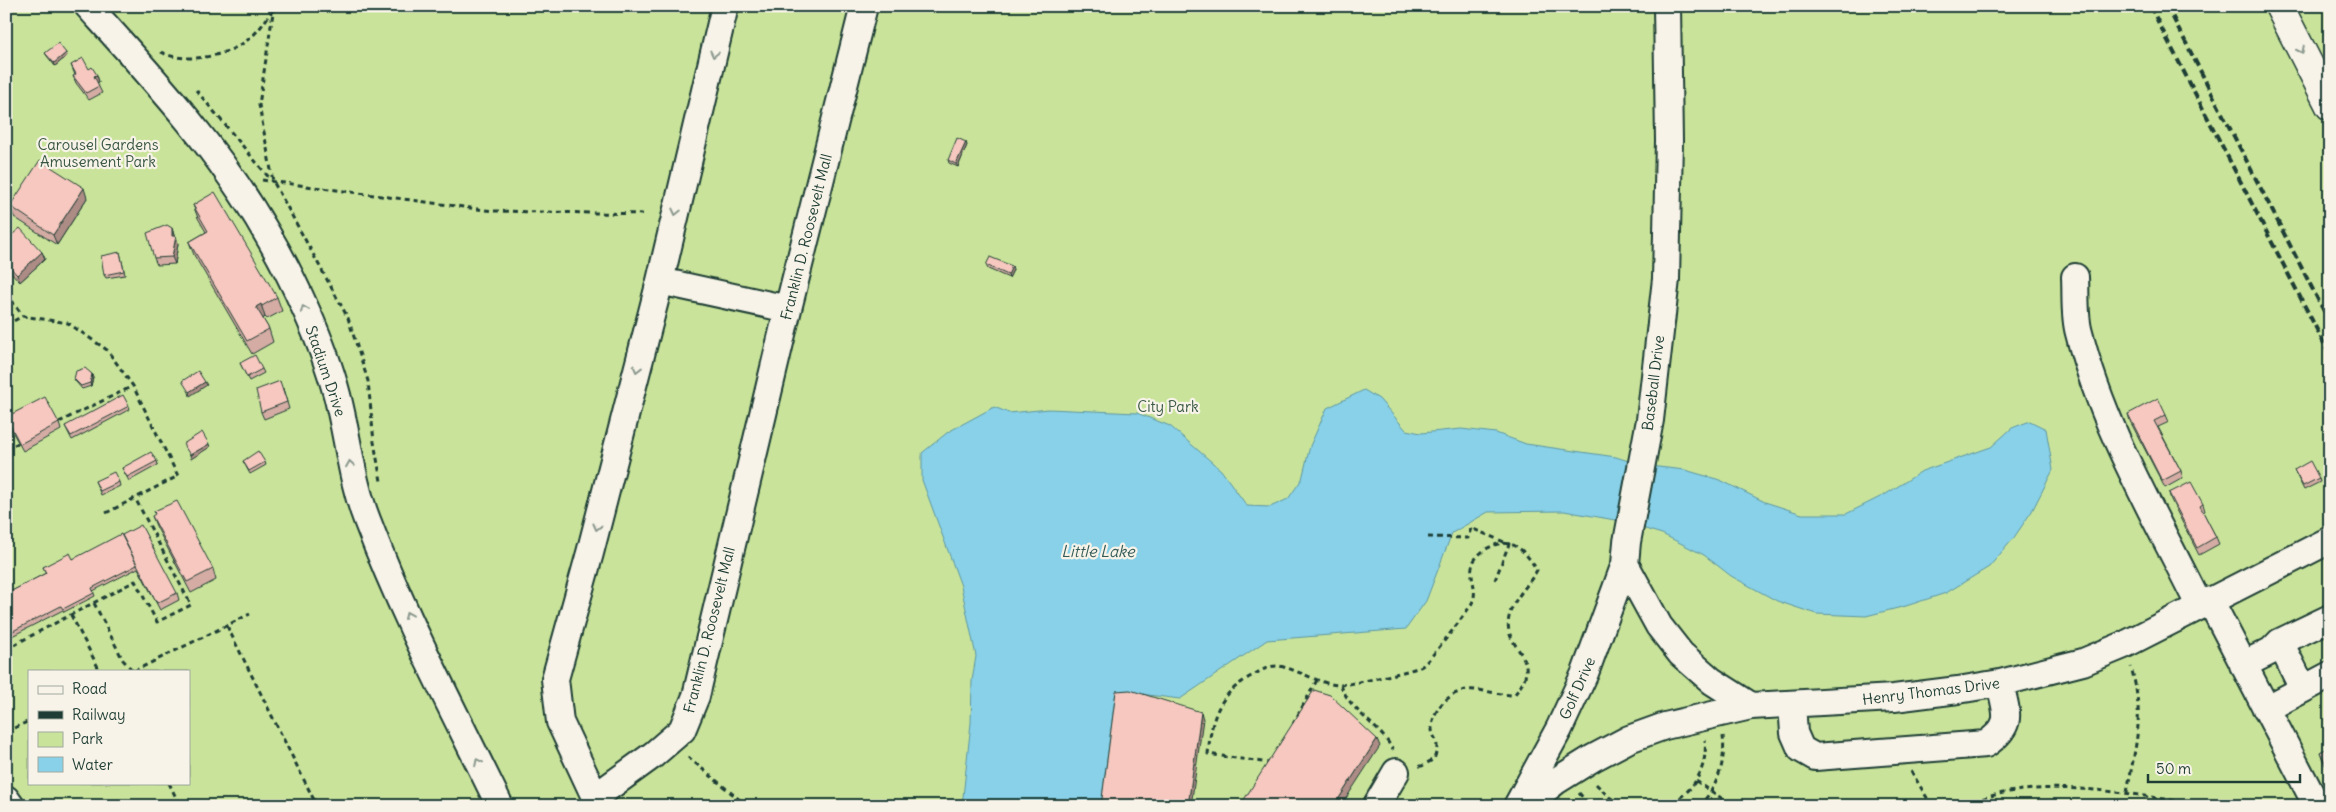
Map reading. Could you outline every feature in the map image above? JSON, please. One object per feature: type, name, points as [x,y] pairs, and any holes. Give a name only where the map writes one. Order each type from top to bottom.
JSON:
[{"type":"highway","points":[[2279,6],[2330,106]]},
{"type":"street","name":"Stadium Drive","points":[[88,6],[179,107],[233,178],[267,232],[309,321],[336,393],[345,427],[352,474],[366,519],[424,652],[500,806]]},
{"type":"street","name":"Franklin D. Roosevelt Mall","points":[[725,6],[660,281],[555,679],[560,722],[594,801],[682,730],[696,696],[788,308],[864,6]]},
{"type":"street","name":"Baseball Drive","points":[[1626,553],[1650,420],[1666,279],[1667,6]]},
{"type":"street","points":[[2075,276],[2078,332],[2100,400],[2125,456],[2204,602],[2243,665],[2317,806]]},
{"type":"street","points":[[660,281],[788,308]]},
{"type":"street","name":"Henry Thomas Drive","points":[[1525,806],[1556,781],[1582,765],[1629,739],[1665,726],[1751,706],[1894,698],[2000,683],[2082,662],[2124,645],[2204,602],[2264,575],[2330,540]]},
{"type":"street","points":[[1626,553],[1659,626],[1681,654],[1712,681],[1751,706]]},
{"type":"street","name":"Golf Drive","points":[[1517,806],[1559,729],[1585,673],[1626,553]]},
{"type":"street","points":[[2243,665],[2271,651],[2280,642],[2330,618]]},
{"type":"street","points":[[2280,642],[2303,689]]},
{"type":"street","points":[[2266,709],[2330,675]]},
{"type":"street","points":[[1792,704],[1794,733],[1800,749],[1815,757],[1986,744],[2001,734],[2005,726],[2006,712],[2000,683]]},
{"type":"street","points":[[1376,806],[1401,765]]},
{"type":"street","points":[[6,799],[11,806]]},
{"type":"path","points":[[162,53],[190,59],[219,55],[251,38],[274,9]]},
{"type":"path","points":[[156,46],[168,60]]},
{"type":"path","points":[[194,88],[272,182]]},
{"type":"path","points":[[233,178],[242,177],[493,211],[646,214]]},
{"type":"path","points":[[6,293],[23,316]]},
{"type":"path","points":[[6,325],[23,316],[68,323],[107,350],[133,386],[178,476],[106,513]]},
{"type":"path","points":[[57,423],[133,386]]},
{"type":"path","points":[[6,449],[18,443]]},
{"type":"path","points":[[6,649],[135,581],[157,622],[191,605],[135,498]]},
{"type":"path","points":[[1428,536],[1468,538],[1471,528],[1508,544]]},
{"type":"path","points":[[1275,764],[1208,754],[1211,726],[1222,699],[1244,680],[1265,668],[1278,666],[1317,680],[1341,685],[1423,666],[1471,605],[1476,592],[1472,578],[1473,562],[1482,552],[1496,544],[1514,544],[1526,553],[1537,570],[1515,602],[1509,617],[1509,635],[1526,663],[1526,682],[1514,696],[1498,695],[1474,689],[1451,696],[1438,706],[1432,727],[1439,747],[1434,759],[1422,766],[1401,765],[1388,740],[1344,697],[1341,685]]},
{"type":"path","points":[[1495,580],[1508,544]]},
{"type":"path","points":[[94,603],[123,660],[133,670]]},
{"type":"path","points":[[136,670],[250,614]]},
{"type":"path","points":[[71,615],[99,670]]},
{"type":"path","points":[[227,626],[317,806]]},
{"type":"path","points":[[2124,645],[2138,691],[2140,726],[2127,792]]},
{"type":"path","points":[[1290,730],[1317,680]]},
{"type":"path","points":[[1664,806],[1682,797],[1696,781],[1704,763],[1710,715]]},
{"type":"path","points":[[1699,806],[1712,790],[1724,760],[1724,746],[1710,715]]},
{"type":"path","points":[[6,732],[28,721]]},
{"type":"path","points":[[1900,751],[1932,806]]},
{"type":"path","points":[[1268,763],[1274,755]]},
{"type":"path","points":[[688,757],[747,806]]},
{"type":"path","points":[[1582,765],[1605,794],[1625,806]]},
{"type":"path","points":[[1696,781],[1712,790],[1732,806]]},
{"type":"path","points":[[169,784],[180,806]]},
{"type":"path","points":[[1966,806],[1995,795],[2041,789],[2127,792],[2187,803],[2191,806]]},
{"type":"green space","name":"City Park","points":[[6,6],[2330,6],[2330,806],[6,806]]},
{"type":"water","name":"Little Lake","points":[[1364,390],[1379,399],[1406,430],[1421,433],[1461,429],[1496,433],[1526,444],[1616,457],[1641,465],[1685,470],[1720,480],[1765,502],[1802,514],[1846,514],[1886,494],[1922,471],[1991,447],[2012,428],[2030,421],[2046,429],[2053,470],[2032,511],[2013,539],[1989,567],[1946,593],[1866,616],[1816,614],[1777,601],[1731,576],[1704,555],[1662,534],[1615,520],[1564,511],[1488,512],[1452,533],[1426,601],[1406,629],[1267,640],[1180,699],[1116,691],[1101,806],[962,806],[971,723],[972,681],[976,656],[961,586],[922,480],[922,453],[948,432],[994,407],[1009,413],[1049,409],[1137,413],[1170,426],[1221,470],[1247,506],[1270,507],[1288,499],[1302,479],[1310,446],[1327,408]]},
{"type":"building","points":[[58,43],[66,53],[54,63],[45,53]]},
{"type":"building","points":[[83,58],[89,69],[92,67],[97,75],[94,76],[99,86],[86,93],[73,76],[76,74],[71,65]]},
{"type":"building","points":[[957,138],[966,142],[956,164],[948,160]]},
{"type":"building","points":[[40,160],[84,188],[53,235],[10,206]]},
{"type":"building","points":[[215,192],[277,297],[262,306],[261,304],[256,307],[269,329],[247,341],[189,242],[208,231],[193,205]]},
{"type":"building","points":[[167,225],[172,228],[172,236],[176,236],[172,257],[154,258],[147,233]]},
{"type":"building","points":[[20,228],[42,252],[17,275],[6,263],[6,240]]},
{"type":"building","points":[[120,252],[124,271],[104,275],[101,256]]},
{"type":"building","points":[[990,257],[1012,266],[1008,275],[986,265]]},
{"type":"building","points":[[255,355],[262,369],[247,377],[240,363]]},
{"type":"building","points":[[85,368],[92,374],[90,383],[81,386],[74,379],[76,371]]},
{"type":"building","points":[[198,371],[205,382],[189,392],[182,381]]},
{"type":"building","points":[[280,381],[287,402],[261,412],[256,390]]},
{"type":"building","points":[[123,395],[129,406],[71,436],[65,426]]},
{"type":"building","points":[[45,397],[59,423],[20,444],[6,417]]},
{"type":"building","points":[[2158,398],[2166,415],[2154,421],[2181,471],[2162,481],[2128,414]]},
{"type":"building","points":[[202,432],[209,444],[190,455],[183,444]]},
{"type":"building","points":[[258,451],[265,462],[249,471],[243,461]]},
{"type":"building","points":[[151,452],[157,461],[127,477],[122,468]]},
{"type":"building","points":[[2310,461],[2319,478],[2303,486],[2294,470]]},
{"type":"building","points":[[114,472],[119,482],[100,491],[95,481]]},
{"type":"building","points":[[2191,482],[2203,504],[2200,506],[2216,537],[2197,548],[2169,493]]},
{"type":"building","points":[[177,501],[213,569],[187,582],[152,516],[155,514],[154,511]]},
{"type":"building","points":[[141,525],[177,593],[157,603],[122,535]]},
{"type":"building","points":[[121,534],[137,565],[92,588],[94,593],[63,609],[61,606],[11,632],[6,631],[6,594],[46,573],[43,567],[70,553],[73,559]]},
{"type":"building","points":[[1130,690],[1201,712],[1188,806],[1101,806],[1116,691]]},
{"type":"building","points":[[1314,690],[1330,695],[1377,739],[1334,806],[1240,806]]},
{"type":"building","points":[[2330,747],[2330,771],[2320,752]]},
{"type":"railway","points":[[2150,6],[2330,355]]},
{"type":"railway","points":[[2167,6],[2330,323]]},
{"type":"park label","name":"Carousel Gardens Amusement Park","points":[[98,152]]}]
